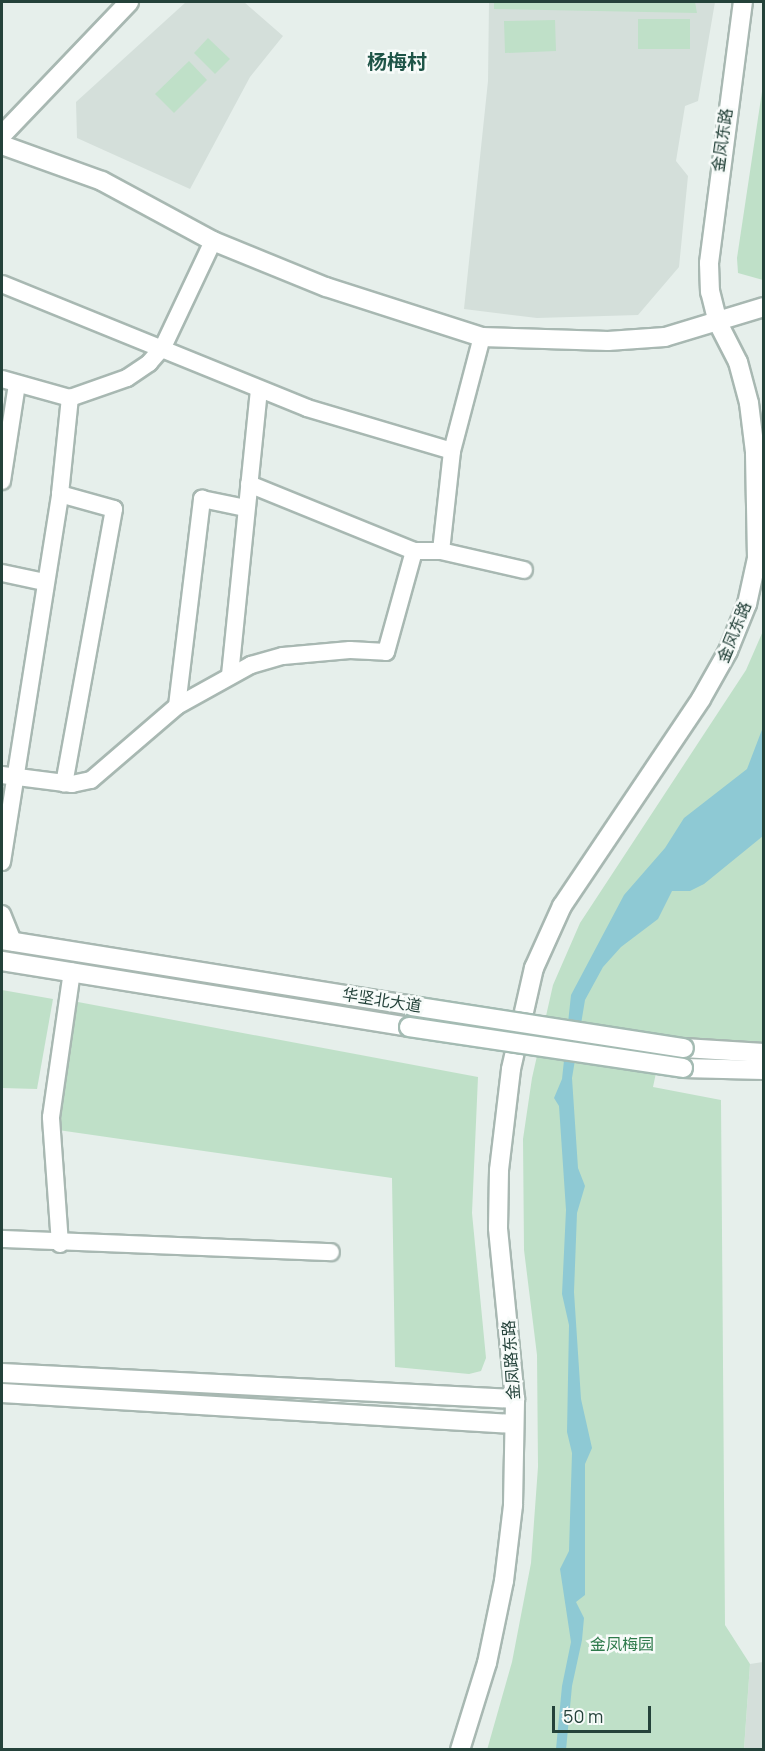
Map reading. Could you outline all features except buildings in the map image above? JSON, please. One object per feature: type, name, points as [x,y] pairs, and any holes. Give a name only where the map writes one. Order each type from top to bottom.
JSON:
[{"type":"street","points":[[2,135],[129,2]]},
{"type":"street","name":"金凤东路","points":[[534,968],[562,906],[701,699],[728,651],[747,604],[757,558],[755,452],[749,403],[738,362],[718,323],[710,292],[712,219],[743,2]]},
{"type":"street","points":[[2,145],[102,181],[213,241],[326,287],[482,337],[608,341],[665,337],[718,323],[764,307]]},
{"type":"street","points":[[2,482],[9,382],[70,398],[127,378],[163,347],[213,241]]},
{"type":"street","points":[[2,284],[163,347],[259,390],[307,408],[452,451]]},
{"type":"street","points":[[441,551],[452,451],[482,337]]},
{"type":"street","points":[[230,675],[259,390]]},
{"type":"street","points":[[2,861],[8,776],[60,494],[70,398]]},
{"type":"street","points":[[249,484],[414,551],[441,551],[524,570]]},
{"type":"street","points":[[60,494],[114,509],[64,783]]},
{"type":"street","points":[[177,706],[202,499],[246,508]]},
{"type":"street","points":[[8,776],[64,783],[91,780],[177,706],[230,675],[283,656],[350,650],[386,652],[414,551]]},
{"type":"street","points":[[2,573],[44,582]]},
{"type":"street","points":[[2,914],[8,942]]},
{"type":"street","name":"华坚北大道","points":[[8,942],[684,1048],[764,1053]]},
{"type":"street","name":"华坚北大道","points":[[2,961],[409,1027],[683,1068],[764,1070]]},
{"type":"street","name":"金凤路东路","points":[[460,1749],[487,1663],[504,1581],[513,1505],[515,1399],[498,1228],[499,1170],[511,1069],[534,968]]},
{"type":"street","points":[[60,1244],[51,1117],[72,972]]},
{"type":"street","points":[[2,1239],[60,1244],[331,1252]]},
{"type":"street","points":[[2,1373],[515,1399]]},
{"type":"street","points":[[2,1393],[513,1424]]},
{"type":"shaded area","points":[[186,2],[244,2],[283,36],[250,77],[190,189],[77,138],[76,102]]},
{"type":"shaded area","points":[[489,2],[715,2],[698,101],[685,106],[676,161],[688,176],[679,267],[638,315],[537,318],[464,309],[488,81]]},
{"type":"shaded area","points":[[763,1662],[763,1749],[744,1750],[750,1664]]},
{"type":"green space","points":[[494,2],[695,2],[697,13],[494,9]]},
{"type":"green space","points":[[638,19],[690,19],[690,49],[638,49]]},
{"type":"green space","points":[[555,20],[556,51],[505,53],[504,21]]},
{"type":"green space","points":[[208,38],[230,59],[215,74],[194,53]]},
{"type":"green space","points":[[189,61],[207,80],[174,113],[155,94]]},
{"type":"green space","points":[[763,85],[764,280],[738,273],[737,258]]},
{"type":"green space","name":"金凤梅园","points":[[763,631],[763,1043],[737,1047],[662,1045],[653,1087],[721,1100],[725,1625],[750,1664],[744,1749],[487,1750],[512,1662],[531,1563],[538,1467],[537,1355],[524,1250],[523,1139],[532,1078],[553,985],[580,923],[746,670]]},
{"type":"green space","points":[[2,990],[53,999],[37,1089],[2,1088]]},
{"type":"green space","points":[[78,1002],[478,1077],[472,1213],[486,1358],[481,1371],[469,1374],[395,1367],[392,1178],[58,1130],[65,1063]]},
{"type":"water","points":[[763,727],[763,836],[704,884],[690,891],[672,891],[658,919],[621,947],[603,967],[585,1000],[572,1078],[578,1168],[585,1186],[577,1213],[574,1292],[581,1399],[592,1448],[585,1464],[585,1595],[576,1602],[584,1618],[582,1640],[572,1686],[566,1750],[556,1749],[562,1686],[571,1642],[560,1569],[569,1551],[572,1453],[567,1432],[569,1325],[562,1294],[566,1210],[559,1106],[554,1098],[562,1079],[571,995],[624,895],[665,848],[684,818],[747,769]]},
{"type":"district","name":"杨梅村","points":[[397,61]]}]
